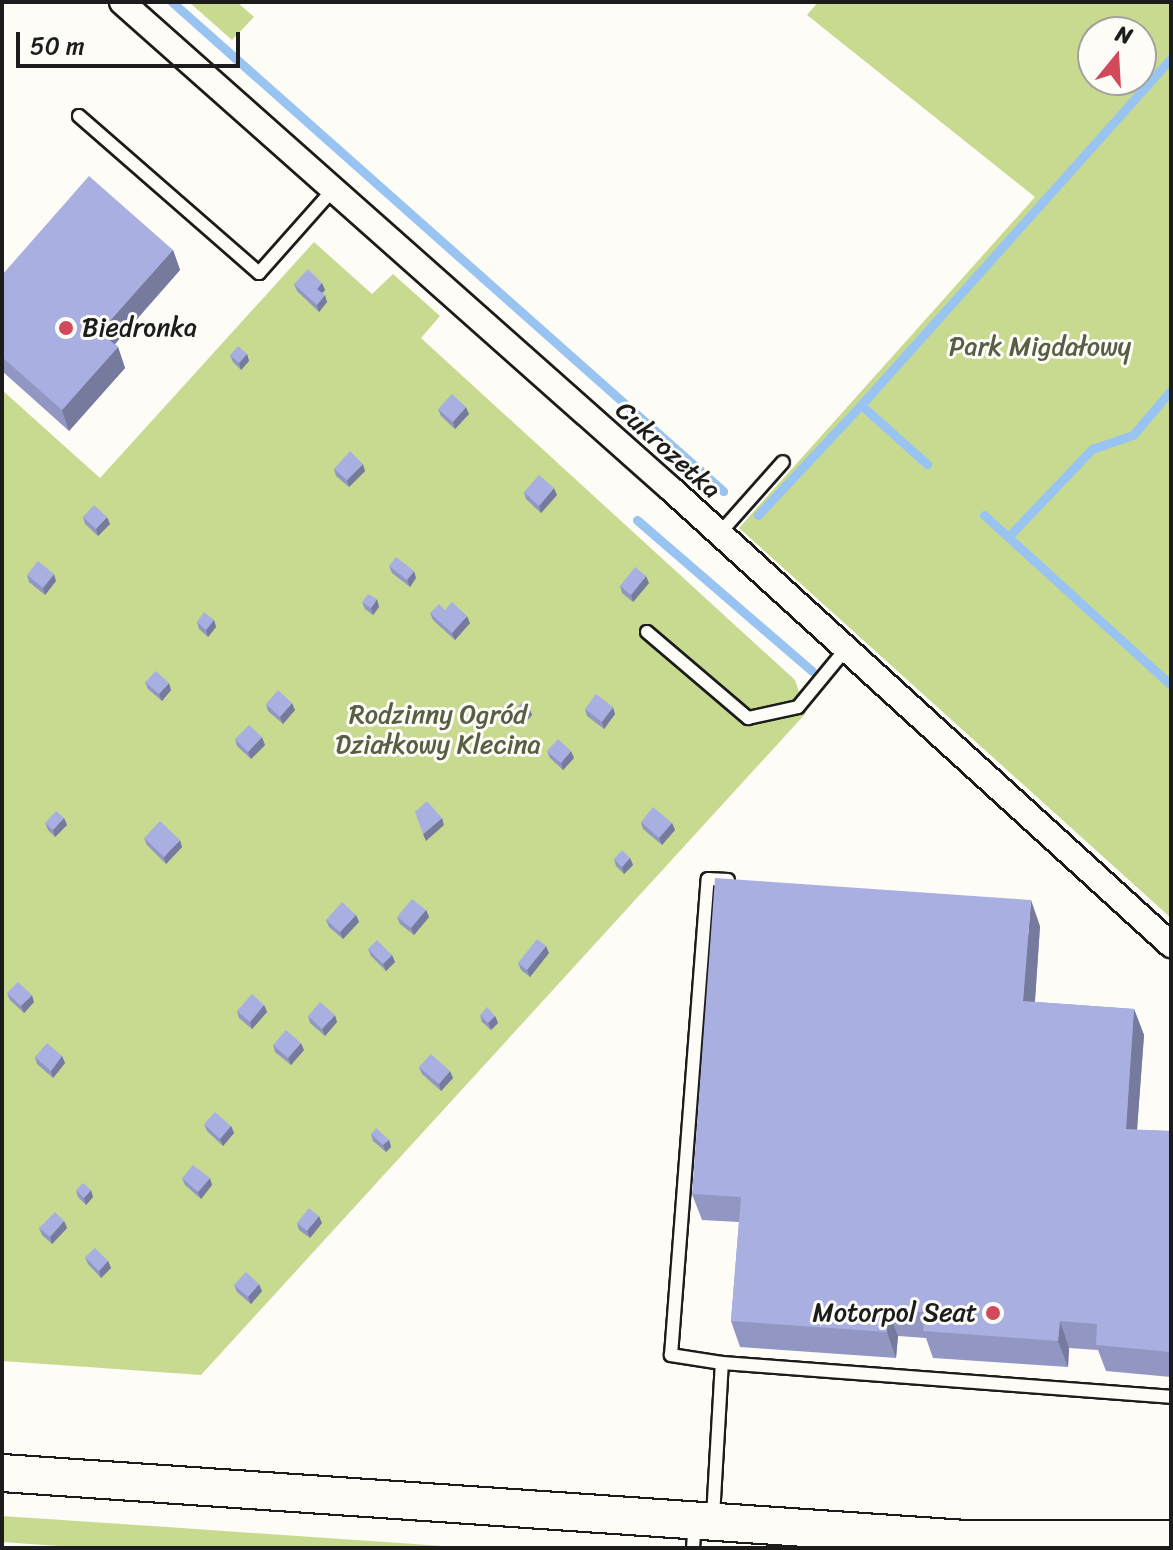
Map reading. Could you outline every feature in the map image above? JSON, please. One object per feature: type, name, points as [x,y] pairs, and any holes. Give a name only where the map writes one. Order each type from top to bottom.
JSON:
[{"type":"main road","points":[[2,1473],[701,1529],[980,1540],[1171,1539]]},
{"type":"street","name":"Cukrozetka","points":[[122,2],[331,192],[719,534],[1171,945]]},
{"type":"lane","points":[[79,116],[259,273],[331,192]]},
{"type":"lane","points":[[719,534],[783,462]]},
{"type":"lane","points":[[647,632],[748,718],[798,707],[845,650]]},
{"type":"lane","points":[[748,882],[708,879],[671,1355],[722,1363],[1171,1397]]},
{"type":"lane","points":[[701,1529],[722,1363]]},
{"type":"green space","points":[[189,2],[237,2],[254,17],[232,40]]},
{"type":"green space","name":"Park Migdałowy","points":[[818,2],[1171,2],[1171,918],[739,528],[1035,197],[807,15]]},
{"type":"green space","name":"Rodzinny Ogród Działkowy Klecina","points":[[314,242],[372,294],[393,274],[440,316],[421,338],[795,680],[806,713],[201,1375],[2,1361],[2,390],[100,478]]},
{"type":"green space","points":[[2,1516],[472,1548],[87,1548],[2,1542]]},
{"type":"building","name":"Biedronka","points":[[89,176],[173,250],[100,332],[118,347],[62,410],[2,357],[2,275]]},
{"type":"building","points":[[308,269],[322,283],[317,289],[325,295],[317,305],[294,284]]},
{"type":"building","points":[[238,346],[247,354],[239,363],[230,355]]},
{"type":"building","points":[[452,394],[466,407],[453,422],[438,409]]},
{"type":"building","points":[[350,451],[363,464],[347,480],[334,469]]},
{"type":"building","points":[[539,475],[554,488],[539,506],[524,492]]},
{"type":"building","points":[[94,505],[107,517],[96,529],[83,517]]},
{"type":"building","points":[[396,557],[414,571],[407,580],[389,566]]},
{"type":"building","points":[[38,561],[54,574],[43,588],[27,575]]},
{"type":"building","points":[[635,567],[646,576],[631,595],[620,586]]},
{"type":"building","points":[[368,594],[377,599],[371,608],[362,602]]},
{"type":"building","points":[[452,602],[467,616],[452,633],[430,613],[439,604],[445,610]]},
{"type":"building","points":[[204,612],[214,620],[206,630],[197,622]]},
{"type":"building","points":[[156,671],[169,683],[159,694],[145,682]]},
{"type":"building","points":[[278,690],[292,703],[280,717],[266,704]]},
{"type":"building","points":[[596,694],[613,707],[602,722],[585,709]]},
{"type":"building","points":[[522,702],[529,708],[522,717],[514,712]]},
{"type":"building","points":[[249,725],[262,737],[248,752],[235,739]]},
{"type":"building","points":[[558,739],[571,751],[561,763],[547,751]]},
{"type":"building","points":[[427,801],[442,818],[423,834],[415,812]]},
{"type":"building","points":[[653,807],[672,823],[659,838],[641,822]]},
{"type":"building","points":[[56,811],[64,818],[53,830],[45,823]]},
{"type":"building","points":[[160,821],[180,840],[164,857],[144,838]]},
{"type":"building","points":[[622,850],[630,858],[622,867],[614,859]]},
{"type":"building","points":[[715,878],[1031,900],[1023,1001],[1134,1009],[1126,1129],[1171,1131],[1171,1352],[1096,1345],[1097,1324],[1060,1321],[1058,1341],[923,1331],[925,1312],[888,1310],[887,1332],[731,1321],[741,1197],[692,1194]]},
{"type":"building","points":[[412,899],[426,910],[411,928],[397,917]]},
{"type":"building","points":[[342,902],[356,915],[340,932],[326,920]]},
{"type":"building","points":[[537,939],[546,946],[527,970],[518,963]]},
{"type":"building","points":[[377,940],[392,955],[383,964],[368,949]]},
{"type":"building","points":[[18,982],[32,995],[21,1006],[7,993]]},
{"type":"building","points":[[252,994],[264,1005],[250,1022],[237,1011]]},
{"type":"building","points":[[320,1002],[335,1015],[322,1029],[308,1016]]},
{"type":"building","points":[[487,1007],[495,1016],[488,1023],[480,1015]]},
{"type":"building","points":[[286,1030],[301,1043],[288,1058],[273,1045]]},
{"type":"building","points":[[47,1043],[62,1056],[51,1071],[35,1057]]},
{"type":"building","points":[[431,1054],[450,1071],[439,1084],[419,1067]]},
{"type":"building","points":[[215,1112],[231,1126],[220,1139],[204,1124]]},
{"type":"building","points":[[376,1128],[389,1140],[383,1145],[371,1134]]},
{"type":"building","points":[[193,1165],[210,1178],[198,1192],[182,1178]]},
{"type":"building","points":[[83,1183],[91,1190],[84,1198],[76,1190]]},
{"type":"building","points":[[309,1208],[319,1216],[307,1231],[297,1223]]},
{"type":"building","points":[[55,1212],[64,1221],[50,1237],[39,1228]]},
{"type":"building","points":[[95,1248],[108,1261],[99,1271],[85,1257]]},
{"type":"building","points":[[246,1272],[259,1284],[248,1297],[234,1285]]},
{"type":"waterway","points":[[172,2],[723,491]]},
{"type":"waterway","points":[[861,405],[1171,58]]},
{"type":"waterway","points":[[1010,535],[1092,449],[1133,435],[1171,390]]},
{"type":"waterway","points":[[758,515],[861,405],[927,464]]},
{"type":"waterway","points":[[984,515],[1171,685]]},
{"type":"waterway","points":[[637,520],[812,671]]},
{"type":"place","name":"Biedronka","points":[[66,328]]},
{"type":"place","name":"Motorpol Seat","points":[[993,1313]]}]
